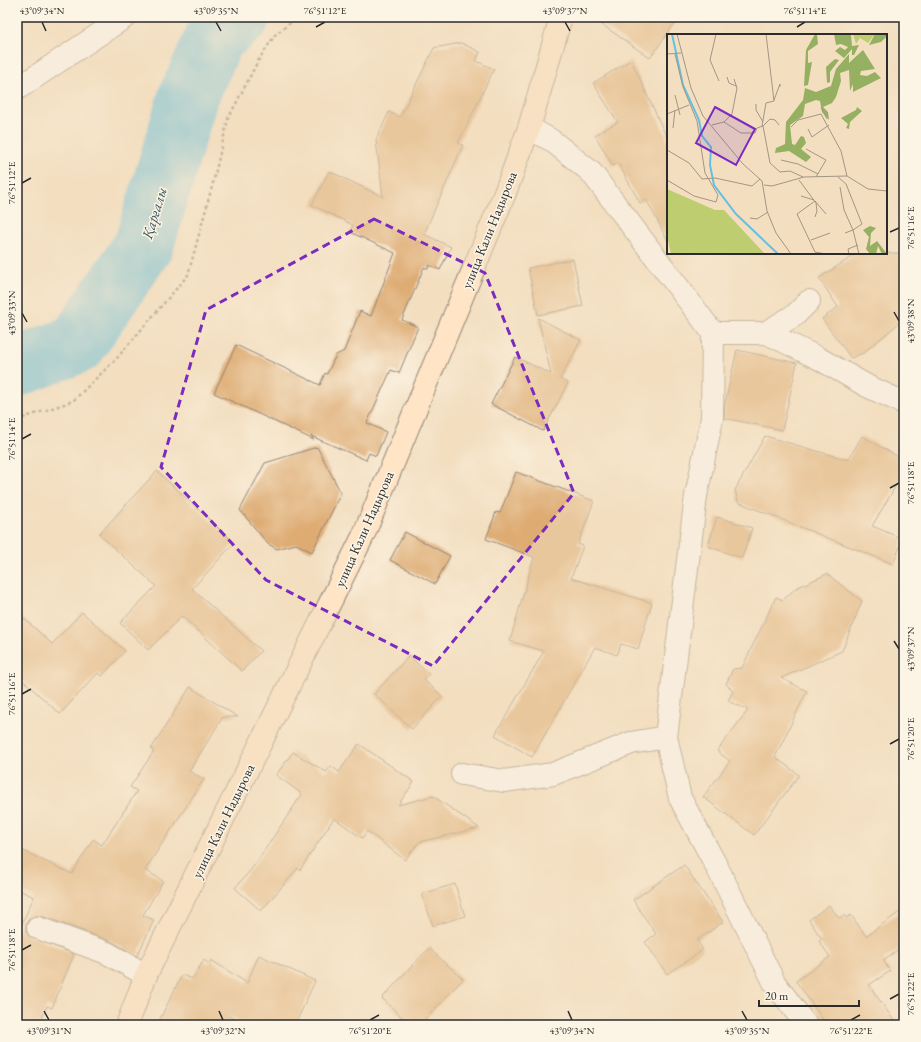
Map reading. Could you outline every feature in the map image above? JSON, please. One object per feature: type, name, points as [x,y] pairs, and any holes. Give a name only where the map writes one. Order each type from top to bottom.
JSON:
[{"type":"street","points":[[17,89],[125,17]]},
{"type":"street","name":"улица Кали Надырова","points":[[127,1025],[146,975],[364,534],[502,201],[529,128],[561,17]]},
{"type":"street","points":[[529,128],[551,140],[591,172],[713,333],[712,418],[696,496],[666,737],[680,798],[718,868],[774,982],[806,1025]]},
{"type":"street","points":[[766,333],[795,316],[809,301]]},
{"type":"street","points":[[713,333],[766,333],[818,358],[867,386],[904,404]]},
{"type":"street","points":[[462,774],[504,781],[553,774],[630,743],[666,737]]},
{"type":"street","points":[[38,928],[107,953],[146,975]]},
{"type":"path","points":[[17,420],[73,401],[117,358],[188,275],[213,183],[228,119],[258,61],[275,35],[298,17]]},
{"type":"highlighted area","points":[[374,219],[485,273],[574,493],[433,666],[266,580],[161,467],[206,310]]},
{"type":"building","points":[[591,17],[679,17],[650,58]]},
{"type":"building","points":[[461,43],[480,52],[476,61],[494,69],[458,143],[463,145],[424,234],[451,247],[440,270],[429,265],[428,269],[424,267],[402,320],[418,327],[399,373],[391,370],[367,423],[386,432],[376,456],[369,453],[366,460],[311,436],[314,440],[214,393],[236,345],[320,385],[325,373],[327,374],[336,355],[344,351],[360,311],[371,316],[395,253],[350,232],[353,225],[312,205],[329,171],[383,197],[376,140],[389,112],[400,117],[434,48]]},
{"type":"building","points":[[631,60],[667,138],[667,239],[646,199],[640,203],[618,163],[613,166],[595,135],[618,122],[593,83]]},
{"type":"building","points":[[904,253],[904,319],[863,353],[851,358],[822,319],[838,307],[819,278],[856,254]]},
{"type":"building","points":[[573,259],[583,306],[538,315],[528,268]]},
{"type":"building","points":[[538,318],[581,340],[560,379],[568,383],[543,431],[491,404],[515,357],[551,374]]},
{"type":"building","points":[[737,350],[797,363],[782,430],[724,418],[725,403]]},
{"type":"building","points":[[765,436],[848,460],[862,436],[904,460],[904,472],[872,526],[903,539],[893,564],[738,502],[735,490]]},
{"type":"building","points":[[317,447],[341,493],[312,552],[296,544],[277,549],[268,544],[240,510],[265,463]]},
{"type":"building","points":[[157,471],[234,543],[192,589],[261,651],[242,671],[182,616],[148,650],[120,623],[156,586],[99,534]]},
{"type":"building","points":[[516,472],[594,501],[578,544],[583,546],[571,578],[652,603],[638,649],[621,644],[617,655],[595,647],[532,757],[495,735],[544,651],[510,641],[534,557],[486,539],[496,512],[500,513]]},
{"type":"building","points":[[717,517],[752,528],[742,558],[708,546]]},
{"type":"building","points":[[405,532],[450,556],[435,584],[390,560]]},
{"type":"building","points":[[827,574],[862,601],[842,651],[781,678],[807,691],[775,757],[799,775],[754,835],[703,797],[730,761],[717,751],[748,710],[728,701],[733,691],[726,684],[733,669],[742,668],[776,597],[783,600],[796,588]]},
{"type":"building","points":[[17,612],[52,644],[82,612],[125,651],[102,676],[98,673],[60,714],[17,675]]},
{"type":"building","points":[[409,656],[429,674],[424,680],[442,696],[412,729],[374,694]]},
{"type":"building","points":[[190,687],[238,717],[223,717],[189,771],[204,779],[145,870],[163,881],[143,915],[154,920],[137,956],[111,941],[42,916],[30,918],[26,924],[26,931],[29,936],[74,954],[52,1008],[47,1006],[39,1025],[17,1025],[17,934],[34,897],[17,889],[17,848],[72,874],[93,839],[102,845],[137,791],[130,787],[154,751],[151,749]]},
{"type":"building","points":[[359,744],[414,782],[398,805],[433,796],[479,828],[419,842],[405,860],[367,831],[362,838],[334,818],[300,870],[298,868],[261,911],[235,888],[254,866],[302,794],[276,775],[293,752],[326,772],[331,766],[339,772]]},
{"type":"building","points":[[684,865],[723,922],[697,940],[703,950],[667,974],[645,942],[656,934],[633,900]]},
{"type":"building","points":[[455,884],[465,916],[433,926],[422,894]]},
{"type":"building","points":[[829,905],[839,918],[844,915],[846,918],[851,915],[866,936],[904,909],[904,946],[883,960],[890,971],[869,985],[897,1025],[827,1025],[796,981],[830,957],[819,941],[822,939],[809,920]]},
{"type":"building","points":[[429,948],[463,979],[420,1025],[410,1025],[382,998]]},
{"type":"building","points":[[259,955],[315,981],[295,1025],[250,1025],[229,1016],[225,1025],[157,1025],[182,975],[192,979],[204,960],[209,964],[211,960],[247,983]]},
{"type":"waterway","name":"Қарғалы","points":[[17,367],[77,344],[144,245],[188,97],[215,37],[240,17]]}]
